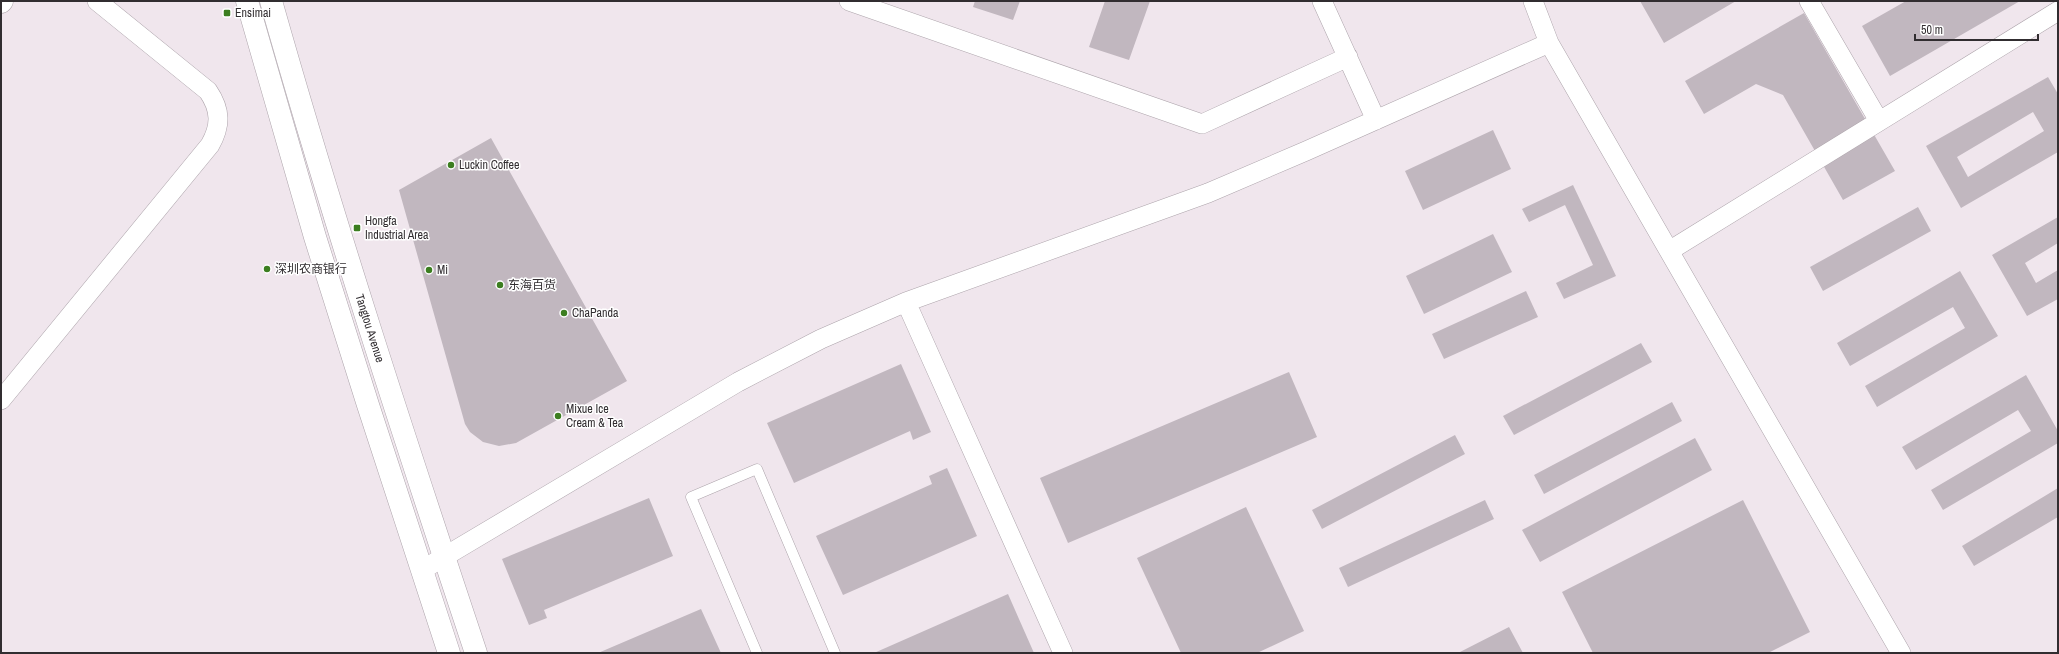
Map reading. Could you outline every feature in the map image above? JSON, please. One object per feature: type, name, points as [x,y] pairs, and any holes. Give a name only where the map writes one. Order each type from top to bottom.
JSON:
[{"type":"main road","name":"Tangtou Avenue","points":[[247,1],[315,236],[449,653]]},
{"type":"main road","name":"Tangtou Avenue","points":[[271,1],[348,259],[476,653]]},
{"type":"street","points":[[1,400],[210,145],[216,135],[219,123],[215,101],[208,91],[97,1]]},
{"type":"street","points":[[850,1],[1202,124],[1348,57]]},
{"type":"street","points":[[1322,1],[1376,120]]},
{"type":"street","points":[[1533,1],[1549,43],[1901,653]]},
{"type":"street","points":[[1809,1],[1879,121]]},
{"type":"street","points":[[1669,251],[2058,11]]},
{"type":"street","points":[[422,570],[738,382],[821,339],[906,302],[1208,192],[1376,120],[1549,43]]},
{"type":"street","points":[[906,302],[1063,653]]},
{"type":"lane","points":[[757,653],[691,497],[757,469],[835,653]]},
{"type":"building","points":[[975,1],[1020,1],[1013,20],[973,7]]},
{"type":"building","points":[[1105,1],[1150,1],[1129,60],[1089,47]]},
{"type":"building","points":[[1640,1],[1736,1],[1664,43]]},
{"type":"building","points":[[1906,1],[2020,1],[1890,76],[1862,26]]},
{"type":"building","points":[[1804,13],[1895,171],[1843,200],[1783,95],[1756,84],[1704,114],[1685,81]]},
{"type":"building","points":[[2048,77],[2058,94],[2058,152],[1961,208],[1926,146]],"holes":[[[2033,112],[2044,131],[1968,177],[1957,157]]]},
{"type":"building","points":[[1493,130],[1511,169],[1423,210],[1405,171]]},
{"type":"building","name":"东海百货","points":[[491,138],[627,381],[516,443],[499,446],[483,442],[470,432],[465,424],[399,190]]},
{"type":"building","points":[[1573,185],[1616,276],[1564,299],[1556,283],[1593,265],[1565,205],[1529,222],[1522,209]]},
{"type":"building","points":[[1918,207],[1931,231],[1823,291],[1810,267]]},
{"type":"building","points":[[2058,217],[2058,243],[2025,263],[2036,283],[2058,270],[2058,299],[2027,316],[1992,255]]},
{"type":"building","points":[[1493,234],[1512,272],[1424,314],[1406,276]]},
{"type":"building","points":[[1960,271],[1998,336],[1877,407],[1865,386],[1965,328],[1953,307],[1850,366],[1837,343]]},
{"type":"building","points":[[1526,291],[1538,317],[1444,359],[1432,334]]},
{"type":"building","points":[[1641,343],[1652,362],[1514,435],[1503,416]]},
{"type":"building","points":[[901,364],[931,432],[913,440],[910,431],[794,483],[767,423]]},
{"type":"building","points":[[1289,372],[1317,437],[1068,543],[1040,478]]},
{"type":"building","points":[[2026,375],[2058,431],[2058,443],[1943,510],[1931,490],[2031,431],[2018,410],[1916,470],[1902,447]]},
{"type":"building","points":[[1672,402],[1682,421],[1544,494],[1534,475]]},
{"type":"building","points":[[1455,435],[1465,454],[1322,529],[1312,510]]},
{"type":"building","points":[[1695,438],[1712,470],[1540,562],[1522,530]]},
{"type":"building","points":[[947,468],[977,536],[843,595],[816,536],[932,484],[929,476]]},
{"type":"building","points":[[2058,488],[2058,517],[1974,566],[1962,546]]},
{"type":"building","points":[[649,498],[673,556],[544,610],[547,618],[529,625],[502,559]]},
{"type":"building","points":[[1485,500],[1494,519],[1348,587],[1339,568]]},
{"type":"building","points":[[1743,500],[1810,632],[1768,653],[1593,653],[1562,592]]},
{"type":"building","points":[[1246,507],[1304,631],[1257,653],[1181,653],[1137,558]]},
{"type":"building","points":[[1008,594],[1034,653],[874,653]]},
{"type":"building","points":[[701,609],[721,653],[598,653]]},
{"type":"building","points":[[1509,627],[1523,653],[1458,653]]},
{"type":"place","name":"Ensimai","points":[[227,13]]},
{"type":"place","name":"Luckin Coffee","points":[[451,165]]},
{"type":"place","name":"Hongfa Industrial Area","points":[[357,228]]},
{"type":"place","name":"深圳农商银行","points":[[267,269]]},
{"type":"place","name":"Mi","points":[[429,270]]},
{"type":"place","name":"东海百货","points":[[500,285]]},
{"type":"place","name":"ChaPanda","points":[[564,313]]},
{"type":"place","name":"Mixue Ice Cream & Tea","points":[[558,416]]}]
